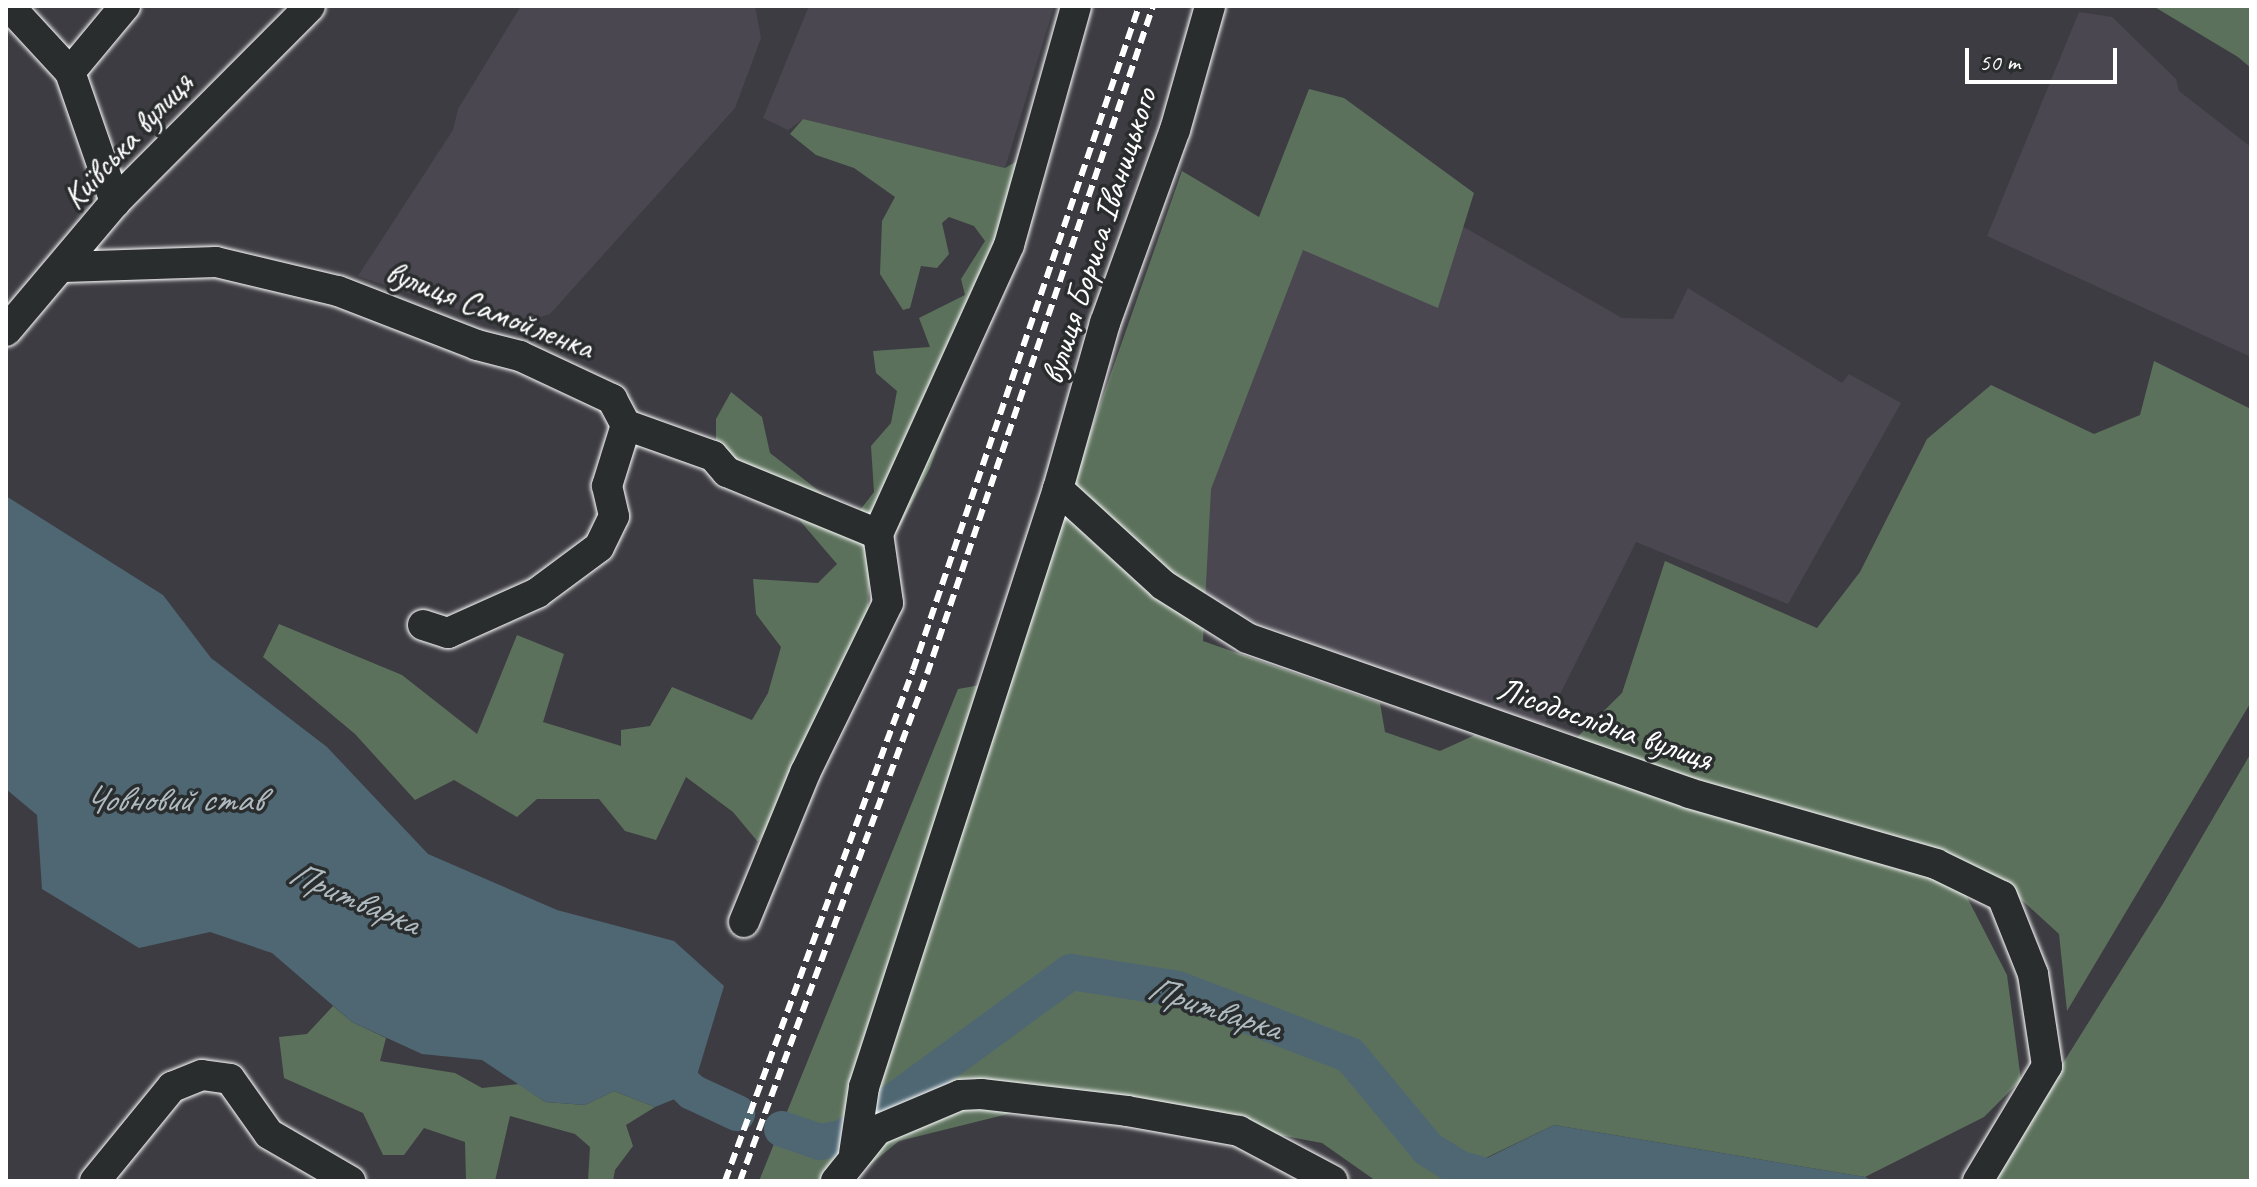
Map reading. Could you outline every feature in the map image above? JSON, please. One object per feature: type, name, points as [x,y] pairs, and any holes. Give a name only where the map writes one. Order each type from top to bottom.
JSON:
[{"type":"street","points":[[9,6],[70,72],[115,202]]},
{"type":"street","points":[[70,72],[125,6]]},
{"type":"street","name":"Київська вулиця","points":[[6,331],[64,267],[115,202],[310,6]]},
{"type":"street","points":[[744,922],[805,773],[872,645],[888,603],[865,530],[1009,245],[1076,6]]},
{"type":"street","name":"вулиця Бориса Іваницького","points":[[855,1148],[858,1108],[1058,489],[1105,323],[1175,130],[1210,6]]},
{"type":"street","name":"вулиця Самойленка","points":[[64,267],[216,262],[338,291],[533,362],[612,399],[626,425]]},
{"type":"street","points":[[423,625],[448,633],[537,593],[599,547],[614,516],[607,486],[626,425],[713,456],[727,472],[865,530]]},
{"type":"street","name":"Лісодослідна вулиця","points":[[1058,489],[1163,585],[1247,638],[1689,793],[1936,864],[2002,896],[2033,974],[2047,1066],[1978,1181]]},
{"type":"street","points":[[95,1181],[172,1087],[202,1075],[230,1079],[269,1134],[350,1181]]},
{"type":"street","points":[[836,1181],[855,1148],[877,1130],[960,1095],[981,1094],[1127,1111],[1239,1131],[1333,1181]]},
{"type":"shaded area","points":[[521,6],[755,6],[761,38],[735,108],[550,314],[509,327],[358,276],[453,130],[458,109]]},
{"type":"shaded area","points":[[809,6],[1054,6],[1005,168],[803,119],[788,130],[763,118]]},
{"type":"shaded area","points":[[2079,12],[2112,17],[2176,79],[2179,91],[2251,147],[2251,357],[1987,236]]},
{"type":"shaded area","points":[[1335,160],[1469,230],[1622,318],[1673,319],[1688,288],[1842,383],[1849,374],[1901,403],[1788,604],[1636,542],[1542,730],[1225,610],[1169,566]]},
{"type":"green space","points":[[2153,6],[2251,6],[2251,68],[2238,57]]},
{"type":"green space","points":[[1309,89],[1344,98],[1474,193],[1438,308],[1303,250],[1211,489],[1203,641],[1380,703],[1385,732],[1440,751],[1475,735],[1551,763],[1622,693],[1665,561],[1817,628],[1860,572],[1927,439],[1991,385],[2094,434],[2140,415],[2154,361],[2251,409],[2251,702],[2067,1011],[2059,934],[2002,882],[1952,868],[2007,975],[2021,1080],[1984,1117],[1865,1177],[1554,1125],[1467,1167],[1461,1181],[1376,1181],[1322,1143],[1042,1091],[1036,1107],[899,1141],[867,1167],[828,1181],[759,1181],[958,689],[1003,681],[1182,171],[1259,217]]},
{"type":"green space","points":[[803,119],[1005,168],[1024,157],[1044,177],[1024,249],[1006,266],[991,323],[956,380],[950,413],[930,468],[897,532],[870,552],[868,616],[785,803],[758,842],[733,812],[686,777],[656,840],[625,831],[599,799],[537,799],[517,817],[454,780],[415,800],[355,734],[263,657],[279,624],[402,675],[477,734],[517,635],[564,654],[543,722],[621,746],[621,730],[650,726],[672,687],[752,720],[768,693],[781,647],[756,614],[753,579],[818,583],[837,564],[778,495],[716,445],[716,419],[731,392],[762,417],[770,453],[854,518],[874,492],[871,446],[891,423],[897,391],[876,373],[873,351],[930,347],[919,318],[965,295],[961,279],[985,241],[974,226],[949,217],[942,223],[949,254],[937,268],[921,266],[910,308],[903,310],[880,274],[882,221],[895,197],[854,168],[816,155],[790,134]]},
{"type":"green space","points":[[2251,753],[2251,1181],[1989,1181],[2164,902]]},
{"type":"green space","points":[[333,1006],[352,1022],[386,1038],[380,1061],[455,1073],[482,1088],[519,1084],[545,1102],[585,1105],[614,1091],[655,1107],[626,1125],[633,1146],[615,1170],[613,1181],[588,1181],[590,1147],[575,1134],[510,1116],[495,1181],[466,1181],[465,1142],[424,1128],[404,1155],[383,1155],[363,1113],[284,1078],[279,1037],[307,1034]]},
{"type":"water","name":"Човновий став","points":[[6,496],[163,595],[211,658],[327,747],[428,854],[557,910],[674,941],[724,986],[692,1092],[655,1107],[614,1091],[585,1105],[545,1102],[482,1060],[422,1054],[352,1022],[272,953],[210,932],[139,948],[42,889],[37,815],[6,789]]},
{"type":"water","points":[[1554,1125],[1865,1177],[1873,1181],[1461,1181],[1467,1168]]},
{"type":"waterway","name":"Притварка","points":[[782,1129],[820,1142],[843,1138],[1071,972],[1178,989],[1350,1055],[1428,1149],[1458,1168],[1504,1181]]},
{"type":"waterway","name":"Притварка","points":[[657,1059],[692,1092],[737,1113]]},
{"type":"railway","points":[[725,1181],[913,670],[1139,6]]},
{"type":"railway","points":[[740,1181],[927,674],[1153,6]]}]
